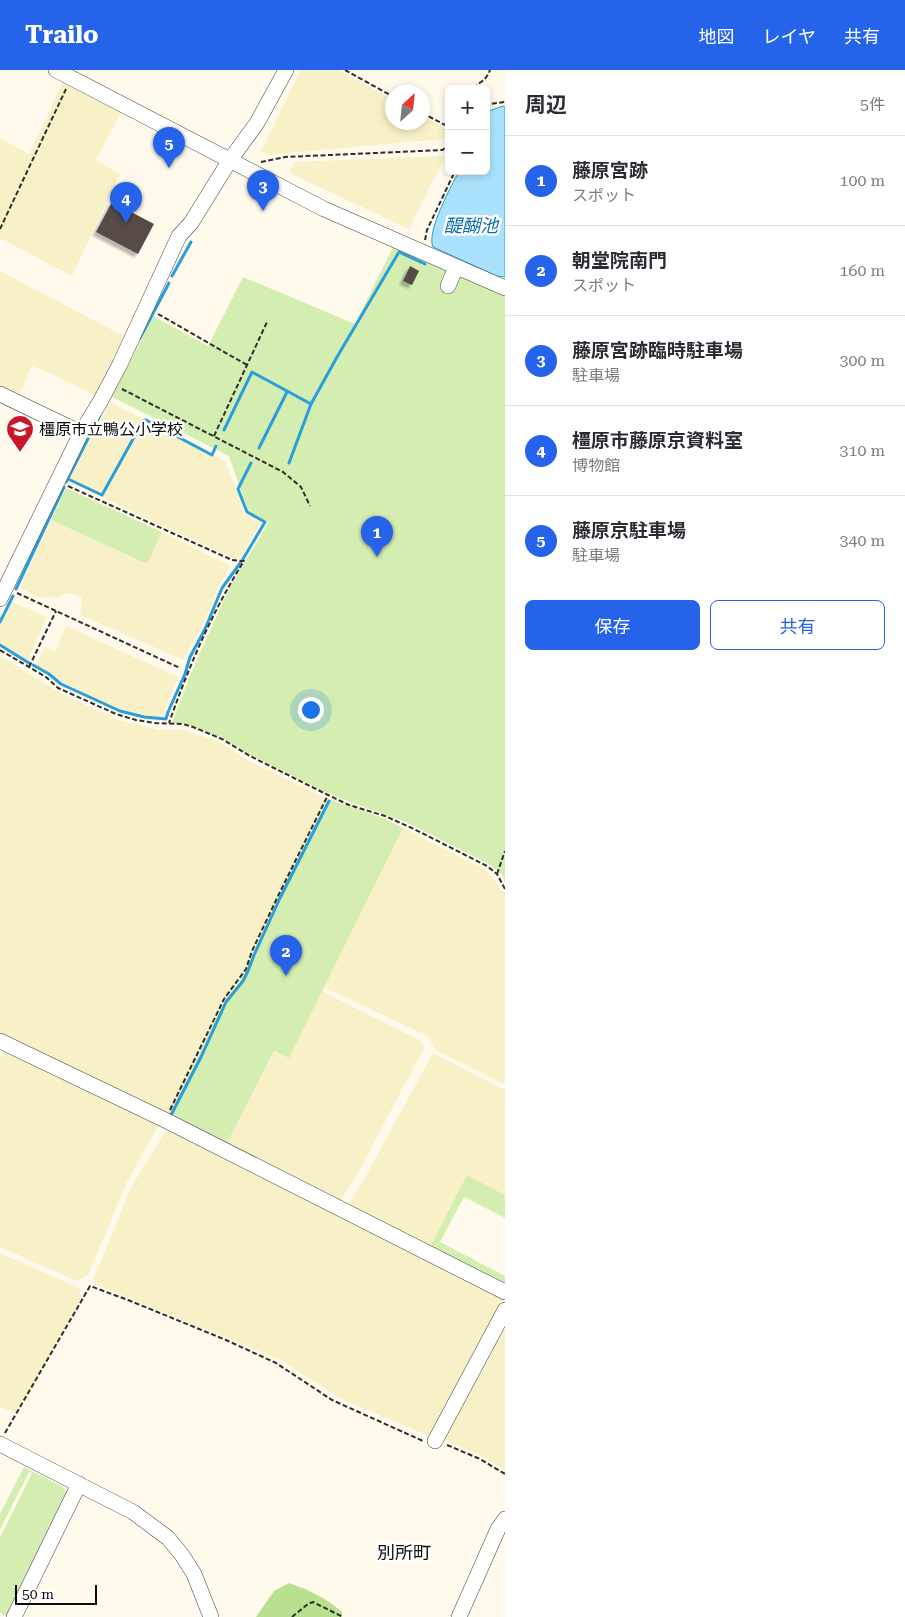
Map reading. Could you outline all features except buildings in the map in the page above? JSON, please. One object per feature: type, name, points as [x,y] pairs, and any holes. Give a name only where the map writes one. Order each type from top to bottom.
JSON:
[{"type":"street","points":[[3,593],[81,433],[111,383],[180,236],[235,163],[286,70]]},
{"type":"street","points":[[61,72],[324,209],[505,288]]},
{"type":"street","points":[[448,286],[456,267]]},
{"type":"street","points":[[0,394],[81,433]]},
{"type":"street","points":[[0,1041],[165,1120],[505,1292]]},
{"type":"street","points":[[435,1440],[505,1310]]},
{"type":"street","points":[[2,1438],[79,1484],[132,1512],[168,1538],[194,1574],[211,1617]]},
{"type":"street","points":[[14,1617],[79,1484]]},
{"type":"street","points":[[459,1617],[498,1529],[505,1519]]},
{"type":"path","points":[[345,70],[385,92]]},
{"type":"path","points":[[477,85],[486,79],[490,70]]},
{"type":"path","points":[[0,229],[61,72]]},
{"type":"path","points":[[490,104],[505,102]]},
{"type":"path","points":[[430,117],[445,125]]},
{"type":"path","points":[[235,163],[285,157],[443,150],[445,147]]},
{"type":"path","points":[[422,252],[427,230],[453,175]]},
{"type":"path","points":[[155,313],[247,365]]},
{"type":"path","points":[[214,436],[267,322]]},
{"type":"path","points":[[111,383],[282,472],[301,487],[310,506]]},
{"type":"path","points":[[57,481],[232,560],[244,561],[224,592],[187,672],[169,723]]},
{"type":"path","points":[[3,593],[56,611],[180,668]]},
{"type":"path","points":[[29,668],[56,611]]},
{"type":"path","points":[[0,650],[46,677],[58,688],[116,714],[155,723],[188,725],[222,739],[250,756],[349,805],[385,816],[414,829],[487,866],[497,874],[505,889]]},
{"type":"path","points":[[165,1120],[224,999],[246,969],[252,951],[278,894],[328,795]]},
{"type":"path","points":[[497,874],[505,852]]},
{"type":"path","points":[[2,1438],[90,1286],[226,1340],[276,1363],[332,1400],[424,1441],[435,1440],[480,1459],[505,1474]]},
{"type":"path","points":[[292,1617],[313,1602],[343,1617]]},
{"type":"shaded area","points":[[301,70],[339,70],[385,95],[385,130],[430,130],[430,120],[445,129],[445,136],[442,139],[267,155],[261,151]]},
{"type":"shaded area","points":[[64,80],[122,111],[96,160],[120,174],[72,276],[2,239],[0,241],[0,138],[29,154]]},
{"type":"shaded area","points":[[445,156],[409,229],[289,173],[294,162]]},
{"type":"shaded area","points":[[0,271],[124,336],[95,395],[32,365],[17,400],[0,391]]},
{"type":"shaded area","points":[[110,402],[226,462],[244,513],[261,522],[240,559],[233,559],[68,481]]},
{"type":"shaded area","points":[[51,520],[146,564],[162,532],[231,566],[220,584],[201,629],[183,660],[80,615],[82,597],[68,593],[56,598],[38,597],[20,588]]},
{"type":"shaded area","points":[[12,602],[47,617],[27,662],[0,646],[0,627]]},
{"type":"shaded area","points":[[66,626],[178,677],[161,719],[131,714],[73,688],[35,666],[45,647],[55,652]]},
{"type":"shaded area","points":[[0,656],[62,694],[118,720],[160,730],[184,730],[218,741],[247,760],[328,799],[245,972],[226,1000],[168,1118],[0,1035]]},
{"type":"shaded area","points":[[403,828],[484,869],[495,879],[499,889],[505,892],[505,1085],[437,1051],[427,1036],[324,987]]},
{"type":"shaded area","points":[[322,991],[421,1041],[424,1048],[356,1177],[338,1204],[225,1147],[274,1051],[289,1057]]},
{"type":"shaded area","points":[[4,1049],[159,1125],[127,1182],[88,1275],[76,1281],[0,1247],[0,1057]]},
{"type":"shaded area","points":[[433,1053],[505,1090],[505,1195],[467,1175],[429,1249],[347,1207]]},
{"type":"shaded area","points":[[168,1127],[503,1298],[429,1436],[343,1400],[282,1361],[92,1283],[131,1187]]},
{"type":"shaded area","points":[[0,1253],[79,1288],[81,1298],[34,1385],[15,1413],[0,1407]]},
{"type":"shaded area","points":[[505,1316],[505,1470],[478,1454],[445,1441],[442,1431]]},
{"type":"green space","points":[[394,245],[505,294],[505,883],[502,875],[489,864],[406,822],[331,795],[253,756],[222,738],[186,724],[172,723],[190,675],[228,591],[269,522],[249,513],[229,456],[112,397],[153,316],[208,346],[243,277],[355,324]]},
{"type":"green space","points":[[66,488],[162,532],[147,564],[51,520]]},
{"type":"green space","points":[[329,799],[383,818],[403,828],[289,1058],[274,1051],[225,1147],[168,1118],[219,1013],[230,993],[241,979]]},
{"type":"green space","points":[[467,1175],[505,1195],[505,1218],[464,1197],[440,1242],[505,1276],[505,1288],[429,1249]]},
{"type":"green space","points":[[24,1467],[63,1487],[67,1494],[7,1616],[0,1613],[0,1537],[32,1473],[29,1472],[0,1530],[0,1514]]},
{"type":"green space","points":[[289,1583],[330,1603],[342,1612],[342,1617],[256,1617],[274,1591]]},
{"type":"water","name":"醍醐池","points":[[505,107],[505,277],[497,276],[433,247],[432,240],[440,209],[457,175],[490,175],[490,111]]},
{"type":"waterway","points":[[172,276],[191,242]]},
{"type":"waterway","points":[[224,430],[252,372],[311,404],[399,252],[425,264]]},
{"type":"waterway","points":[[140,338],[169,283]]},
{"type":"waterway","points":[[259,448],[287,392]]},
{"type":"waterway","points":[[289,463],[311,404]]},
{"type":"waterway","points":[[66,482],[100,415]]},
{"type":"waterway","points":[[68,479],[102,495],[143,421],[146,420],[212,455],[216,446]]},
{"type":"waterway","points":[[243,559],[265,522],[247,512],[238,489],[251,463]]},
{"type":"waterway","points":[[16,589],[64,487]]},
{"type":"waterway","points":[[33,665],[49,674],[61,684],[120,711],[144,717],[166,719],[190,657],[205,629],[222,588],[241,562]]},
{"type":"waterway","points":[[0,622],[13,596]]},
{"type":"waterway","points":[[0,645],[29,663]]},
{"type":"waterway","points":[[170,1117],[201,1057],[226,1002],[243,981],[280,898],[329,801]]},
{"type":"place","name":"藤原京駐車場","points":[[169,168]]},
{"type":"place","name":"藤原宮跡臨時駐車場","points":[[263,211]]},
{"type":"place","name":"橿原市藤原京資料室","points":[[126,223]]},
{"type":"place","name":"橿原市立鴨公小学校","points":[[20,453]]},
{"type":"place","name":"藤原宮跡","points":[[377,557]]},
{"type":"place","name":"朝堂院南門","points":[[286,976]]},
{"type":"district","name":"別所町","points":[[404,1553]]}]
